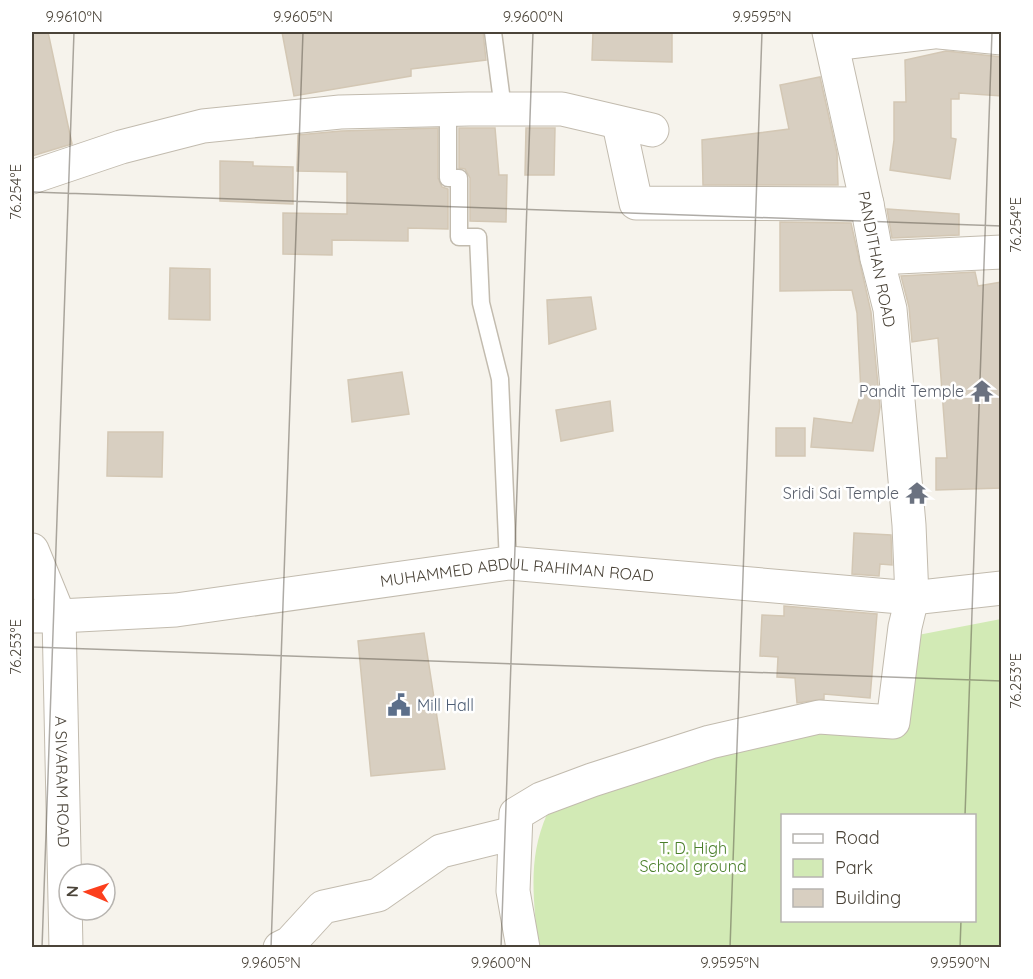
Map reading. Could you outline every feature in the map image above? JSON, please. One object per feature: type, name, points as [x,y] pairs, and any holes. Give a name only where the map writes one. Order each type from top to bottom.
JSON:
[{"type":"street","points":[[831,38],[933,32]]},
{"type":"street","points":[[939,32],[1002,38]]},
{"type":"street","name":"PANDITHAN ROAD","points":[[514,833],[516,814],[541,798],[710,742],[819,717],[893,723],[905,627],[912,597],[909,525],[890,309],[877,258],[831,38]]},
{"type":"street","points":[[32,177],[122,147],[203,126],[340,112],[562,109],[651,130]]},
{"type":"street","points":[[619,124],[636,203],[867,204]]},
{"type":"street","points":[[877,258],[1002,252]]},
{"type":"street","points":[[32,550],[45,616]]},
{"type":"street","name":"MUHAMMED ABDUL RAHIMAN ROAD","points":[[45,616],[176,610],[508,563],[912,597],[1002,588]]},
{"type":"street","name":"A SIVARAM ROAD","points":[[45,616],[66,948]]},
{"type":"street","points":[[280,948],[290,943],[323,908],[378,895],[441,851],[514,833],[513,891],[523,948]]},
{"type":"lane","points":[[493,32],[503,109]]},
{"type":"lane","points":[[448,109],[448,178],[459,178],[459,237],[478,237],[481,303],[500,379],[508,563]]},
{"type":"green space","name":"T. D. High School ground","points":[[1001,619],[1001,947],[538,948],[534,864],[547,814],[754,743],[814,733],[898,736],[918,635]]},
{"type":"building","points":[[32,32],[48,32],[72,144],[32,156]]},
{"type":"building","points":[[282,32],[483,32],[486,60],[411,69],[411,76],[294,96]]},
{"type":"building","points":[[593,32],[672,32],[672,62],[592,60]]},
{"type":"building","points":[[946,51],[1002,57],[1002,96],[959,93],[959,99],[951,99],[951,138],[956,139],[950,179],[890,170],[894,140],[894,102],[906,102],[905,60]]},
{"type":"building","points":[[820,77],[837,153],[838,185],[703,185],[702,140],[789,129],[780,85]]},
{"type":"building","points":[[438,128],[438,178],[442,187],[448,189],[448,229],[408,228],[408,241],[332,240],[332,255],[283,254],[283,213],[347,214],[347,172],[297,171],[298,135],[341,131]]},
{"type":"building","points":[[459,128],[495,128],[499,175],[507,175],[506,222],[470,221],[470,178],[465,169],[459,168]]},
{"type":"building","points":[[526,128],[555,128],[554,175],[525,175]]},
{"type":"building","points":[[220,161],[253,162],[253,166],[293,167],[293,204],[220,201]]},
{"type":"building","points":[[887,209],[959,214],[959,235],[892,238]]},
{"type":"building","points":[[780,222],[851,223],[871,312],[880,407],[873,451],[811,447],[814,418],[852,423],[861,393],[857,313],[852,290],[780,291]]},
{"type":"building","points":[[170,268],[210,269],[210,320],[169,319]]},
{"type":"building","points":[[975,272],[978,286],[1002,282],[1002,488],[936,490],[936,458],[947,458],[938,338],[912,342],[909,307],[901,276]]},
{"type":"building","points":[[591,297],[596,329],[549,344],[547,300]]},
{"type":"building","points":[[402,372],[409,414],[352,422],[348,380]]},
{"type":"building","points":[[610,401],[613,431],[561,441],[556,410]]},
{"type":"building","points":[[776,428],[805,428],[805,456],[776,456]]},
{"type":"building","points":[[108,432],[163,432],[162,477],[107,476]]},
{"type":"building","points":[[854,533],[891,535],[892,565],[880,564],[879,576],[852,574]]},
{"type":"building","points":[[784,606],[877,614],[870,698],[824,694],[824,699],[797,703],[795,678],[777,677],[778,657],[760,656],[762,615],[784,616]]},
{"type":"building","name":"Mill Hall","points":[[424,633],[445,769],[371,776],[358,641]]},
{"type":"place","name":"Pandit Temple","points":[[982,391]]},
{"type":"place","name":"Sridi Sai Temple","points":[[917,493]]},
{"type":"place","name":"Mill Hall","points":[[399,705]]}]
